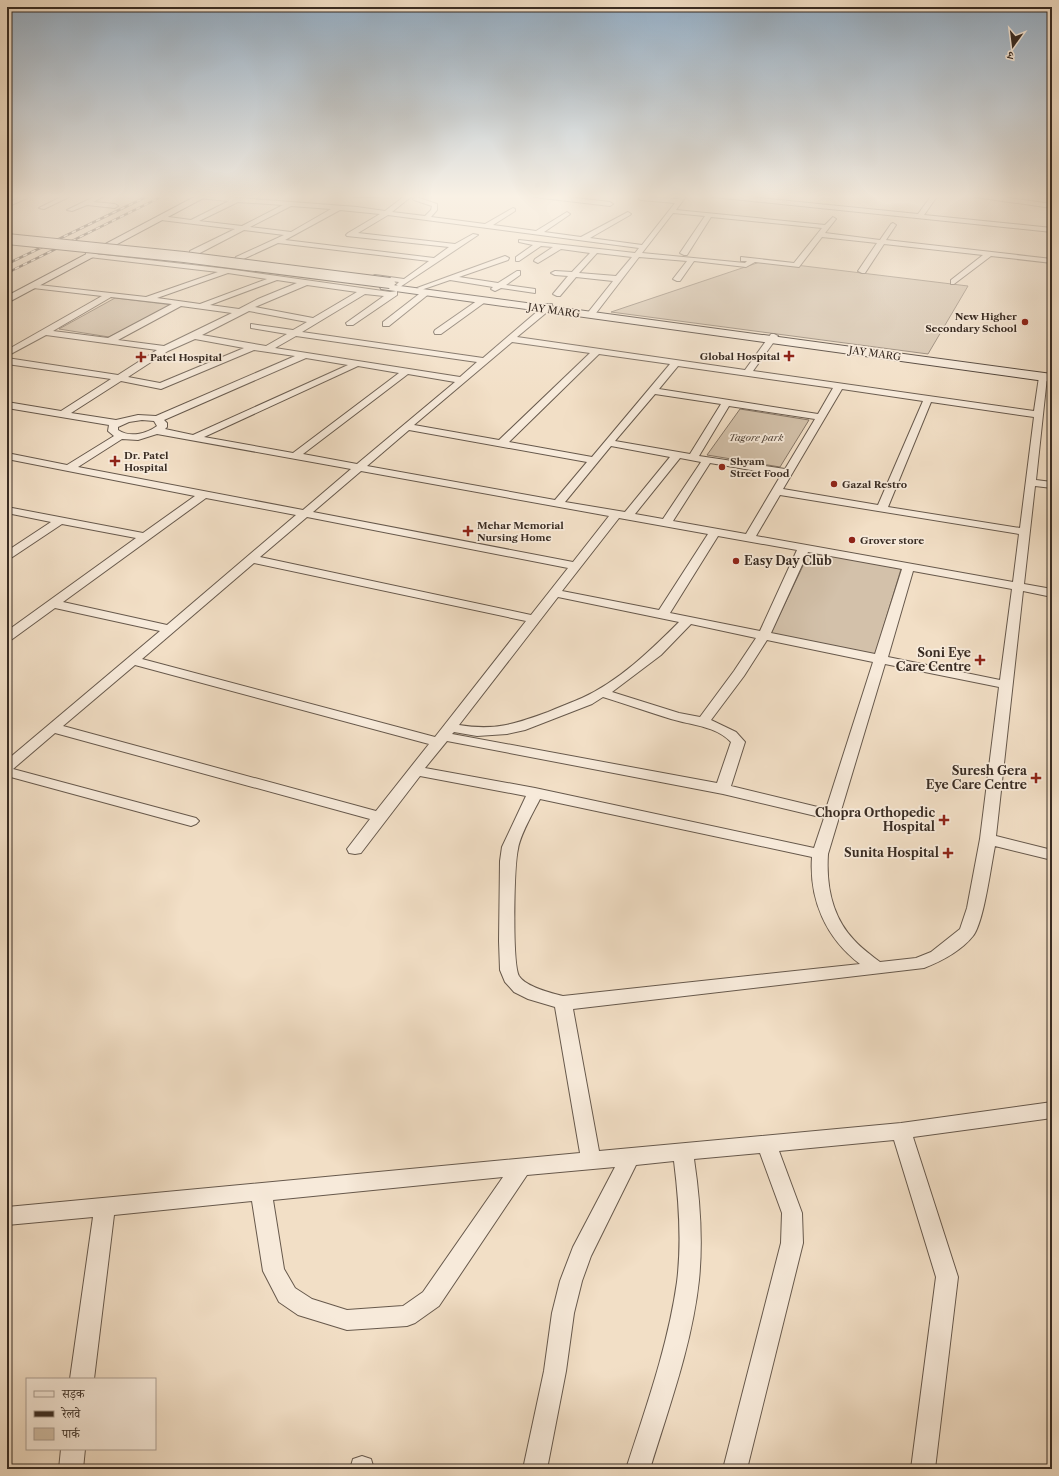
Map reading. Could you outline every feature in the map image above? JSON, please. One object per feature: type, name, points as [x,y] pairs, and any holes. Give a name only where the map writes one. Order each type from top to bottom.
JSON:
[{"type":"main road","points":[[7,300],[73,264]]},
{"type":"main road","name":"JAY MARG","points":[[212,264],[484,298],[1049,376]]},
{"type":"main road","name":"JAY MARG","points":[[232,264],[395,287]]},
{"type":"street","points":[[166,264],[228,271],[364,291],[395,287]]},
{"type":"street","points":[[267,264],[395,287]]},
{"type":"street","points":[[350,323],[395,287],[429,264]]},
{"type":"street","points":[[386,324],[423,290],[447,278],[488,264]]},
{"type":"street","points":[[558,294],[584,264]]},
{"type":"street","points":[[591,313],[630,264]]},
{"type":"street","points":[[678,279],[689,264]]},
{"type":"street","points":[[736,264],[748,264]]},
{"type":"street","points":[[787,264],[797,264]]},
{"type":"street","points":[[862,271],[867,264]]},
{"type":"street","points":[[954,282],[977,264]]},
{"type":"street","points":[[145,299],[228,271]]},
{"type":"street","points":[[438,332],[518,273]]},
{"type":"street","points":[[555,273],[619,279]]},
{"type":"street","points":[[447,278],[532,291]]},
{"type":"street","points":[[201,306],[276,279]]},
{"type":"street","points":[[63,414],[164,349],[194,336],[261,301],[306,282]]},
{"type":"street","points":[[33,286],[244,310],[315,321]]},
{"type":"street","points":[[266,350],[364,291]]},
{"type":"street","points":[[7,353],[110,295]]},
{"type":"street","points":[[261,301],[276,304]]},
{"type":"street","points":[[109,342],[180,303]]},
{"type":"street","points":[[7,767],[548,307]]},
{"type":"street","points":[[254,326],[485,361]]},
{"type":"street","points":[[45,332],[164,349]]},
{"type":"street","points":[[194,336],[266,350],[462,380]]},
{"type":"street","points":[[747,373],[773,337]]},
{"type":"street","points":[[511,339],[1039,415]]},
{"type":"street","points":[[7,361],[121,378],[161,386],[253,347]]},
{"type":"street","points":[[502,444],[597,351]]},
{"type":"street","points":[[157,419],[303,356]]},
{"type":"street","points":[[557,504],[676,363]]},
{"type":"street","points":[[193,438],[356,364]]},
{"type":"street","points":[[295,456],[405,372]]},
{"type":"street","points":[[535,793],[510,846],[508,861],[508,957],[511,978],[524,989],[540,997],[563,1003],[918,964],[937,956],[955,943],[967,932],[975,908],[988,839],[1039,415],[1049,376]]},
{"type":"street","points":[[749,538],[840,386]]},
{"type":"street","points":[[652,391],[821,417]]},
{"type":"street","points":[[882,509],[928,399]]},
{"type":"street","points":[[693,458],[727,402]]},
{"type":"street","points":[[7,405],[117,423],[132,418],[146,417],[157,419],[162,423],[162,427],[157,431],[144,436],[120,436],[69,468]]},
{"type":"street","points":[[117,423],[112,429],[120,436]]},
{"type":"street","points":[[407,427],[594,460]]},
{"type":"street","points":[[157,431],[1052,593]]},
{"type":"street","points":[[608,443],[788,473]]},
{"type":"street","points":[[355,849],[576,566],[677,455]]},
{"type":"street","points":[[7,456],[576,566]]},
{"type":"street","points":[[666,523],[707,460]]},
{"type":"street","points":[[1031,482],[1052,485]]},
{"type":"street","points":[[777,491],[1025,532]]},
{"type":"street","points":[[7,637],[204,494]]},
{"type":"street","points":[[7,510],[146,536]]},
{"type":"street","points":[[7,556],[61,520]]},
{"type":"street","points":[[662,615],[715,532]]},
{"type":"street","points":[[703,722],[740,673],[764,635],[804,548]]},
{"type":"street","points":[[252,559],[534,620]]},
{"type":"street","points":[[876,968],[844,941],[835,927],[821,892],[819,868],[820,854],[909,567]]},
{"type":"street","points":[[555,593],[881,658],[1007,685]]},
{"type":"street","points":[[54,604],[170,629]]},
{"type":"street","points":[[444,735],[507,730],[520,727],[587,701],[603,693],[656,652],[688,620]]},
{"type":"street","points":[[133,660],[444,735],[723,789],[832,815]]},
{"type":"street","points":[[603,693],[676,716],[703,722],[736,738],[738,742],[723,789]]},
{"type":"street","points":[[53,728],[380,817]]},
{"type":"street","points":[[416,771],[535,793],[820,854]]},
{"type":"street","points":[[7,772],[191,821]]},
{"type":"street","points":[[988,839],[1052,855]]},
{"type":"street","points":[[563,1003],[591,1160]]},
{"type":"street","points":[[7,1216],[901,1130],[1052,1110]]},
{"type":"street","points":[[901,1130],[947,1277],[923,1469]]},
{"type":"street","points":[[735,1469],[792,1243],[792,1213],[766,1143]]},
{"type":"street","points":[[638,1469],[668,1376],[681,1324],[688,1280],[690,1209],[683,1151]]},
{"type":"street","points":[[535,1469],[555,1371],[563,1314],[571,1281],[581,1254],[630,1157]]},
{"type":"street","points":[[261,1192],[274,1270],[287,1295],[306,1308],[347,1320],[407,1316],[431,1299],[521,1167]]},
{"type":"street","points":[[82,1378],[105,1207]]},
{"type":"street","points":[[71,1469],[73,1450]]},
{"type":"green space","points":[[754,264],[787,264],[968,286],[928,354],[611,312]]},
{"type":"green space","points":[[115,298],[173,305],[109,337],[59,329]]},
{"type":"green space","name":"Tagore park","points":[[740,409],[809,420],[780,467],[707,455]]},
{"type":"green space","points":[[810,551],[901,569],[875,655],[771,633]]},
{"type":"railway","points":[[7,273],[25,264]]},
{"type":"place","name":"New Higher Secondary School","points":[[1025,322]]},
{"type":"place","name":"Global Hospital","points":[[789,356]]},
{"type":"place","name":"Patel Hospital","points":[[141,357]]},
{"type":"place","name":"Dr. Patel Hospital","points":[[115,461]]},
{"type":"place","name":"Shyam Street Food","points":[[722,467]]},
{"type":"place","name":"Gazal Restro","points":[[834,484]]},
{"type":"place","name":"Mehar Memorial Nursing Home","points":[[468,531]]},
{"type":"place","name":"Grover store","points":[[852,540]]},
{"type":"place","name":"Easy Day Club","points":[[736,561]]},
{"type":"place","name":"Soni Eye Care Centre","points":[[980,660]]},
{"type":"place","name":"Suresh Gera Eye Care Centre","points":[[1036,778]]},
{"type":"place","name":"Chopra Orthopedic Hospital","points":[[944,820]]},
{"type":"place","name":"Sunita Hospital","points":[[948,853]]}]
